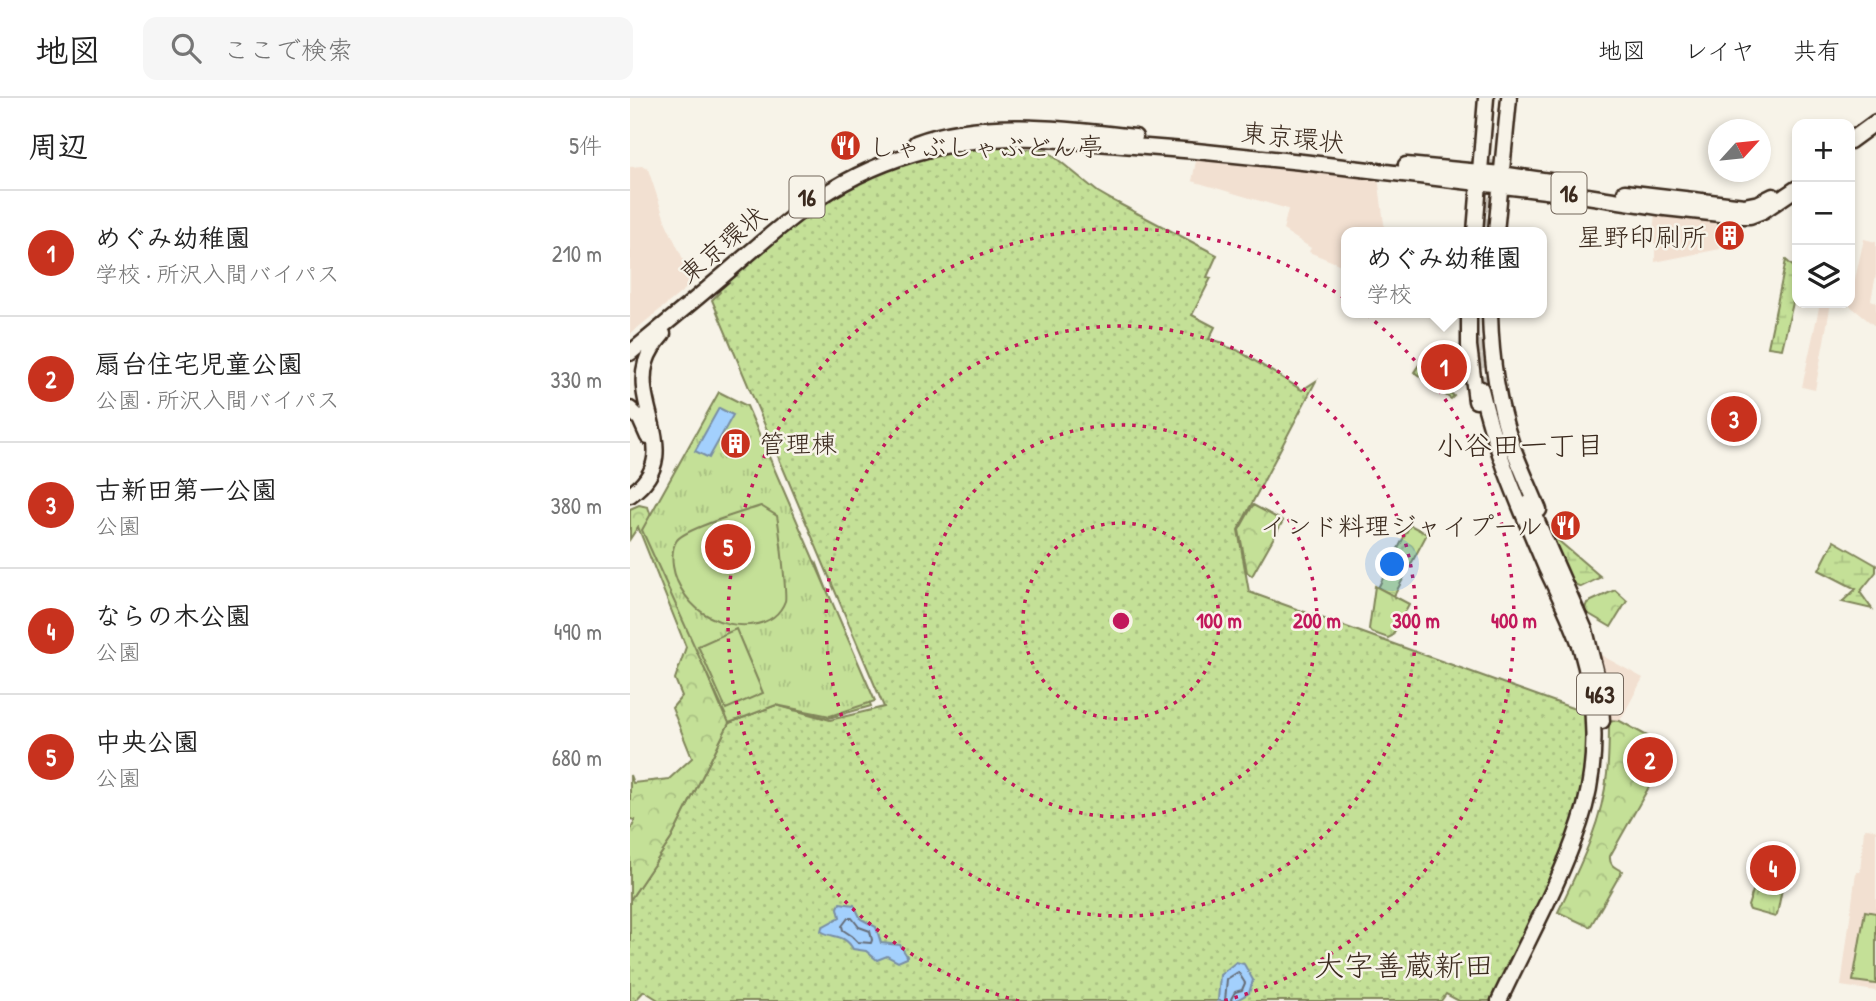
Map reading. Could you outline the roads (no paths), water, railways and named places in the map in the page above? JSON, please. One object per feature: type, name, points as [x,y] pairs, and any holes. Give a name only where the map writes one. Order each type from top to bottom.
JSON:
[{"type":"highway","points":[[1475,227],[1486,98]]},
{"type":"highway","points":[[1495,98],[1496,227]]},
{"type":"highway","points":[[1497,170],[1506,98]]},
{"type":"highway","points":[[1855,137],[1876,122]]},
{"type":"highway","name":"東京環状","points":[[630,342],[811,194],[870,161],[941,135],[1017,128],[1064,129],[1479,178]]},
{"type":"highway","points":[[1855,146],[1876,131]]},
{"type":"highway","name":"東京環状","points":[[630,353],[774,232],[826,193],[890,161],[950,144],[1017,137],[1060,139],[1479,178],[1497,170],[1666,198],[1744,206],[1766,199],[1792,182]]},
{"type":"highway","name":"東京環状","points":[[1497,170],[1587,196],[1745,217],[1763,211],[1792,191]]},
{"type":"highway","points":[[630,495],[647,478],[656,454],[644,386],[646,362],[653,345],[684,309]]},
{"type":"highway","name":"463","points":[[1469,318],[1469,346],[1542,517],[1539,526],[1585,630],[1600,690],[1601,755],[1597,790],[1589,823],[1578,853],[1510,1001]]},
{"type":"highway","points":[[1479,318],[1481,340],[1483,318]]},
{"type":"highway","name":"463","points":[[1490,318],[1481,422],[1492,456],[1544,563],[1580,646],[1590,696],[1593,755],[1581,822],[1499,1001]]},
{"type":"highway","points":[[630,409],[646,429],[650,451],[644,472],[630,488]]},
{"type":"water","points":[[719,408],[733,415],[709,458],[695,451]]},
{"type":"water","points":[[840,903],[854,905],[861,919],[876,927],[881,943],[900,945],[907,958],[898,962],[887,956],[877,960],[866,951],[853,949],[842,938],[821,931],[822,927],[840,917]]},
{"type":"water","points":[[1236,962],[1244,964],[1253,980],[1249,993],[1235,1001],[1218,1001],[1220,975]]},
{"type":"tunnel","points":[[1484,227],[1491,160]]},
{"type":"tunnel","points":[[1478,340],[1479,367]]},
{"type":"tunnel","points":[[1486,354],[1489,390]]},
{"type":"place","name":"しゃぶしゃぶどん亭","points":[[846,146]]},
{"type":"place","name":"星野印刷所","points":[[1730,236]]},
{"type":"place","name":"めぐみ幼稚園","points":[[1444,367]]},
{"type":"place","name":"古新田第一公園","points":[[1734,419]]},
{"type":"place","name":"管理棟","points":[[736,443]]},
{"type":"place","name":"インド料理ジャイプール","points":[[1566,525]]},
{"type":"place","name":"中央公園","points":[[728,547]]},
{"type":"place","name":"扇台住宅児童公園","points":[[1650,760]]},
{"type":"place","name":"ならの木公園","points":[[1773,868]]},
{"type":"district","name":"小谷田一丁目","points":[[1520,445]]},
{"type":"district","name":"大字善蔵新田","points":[[1404,965]]}]
